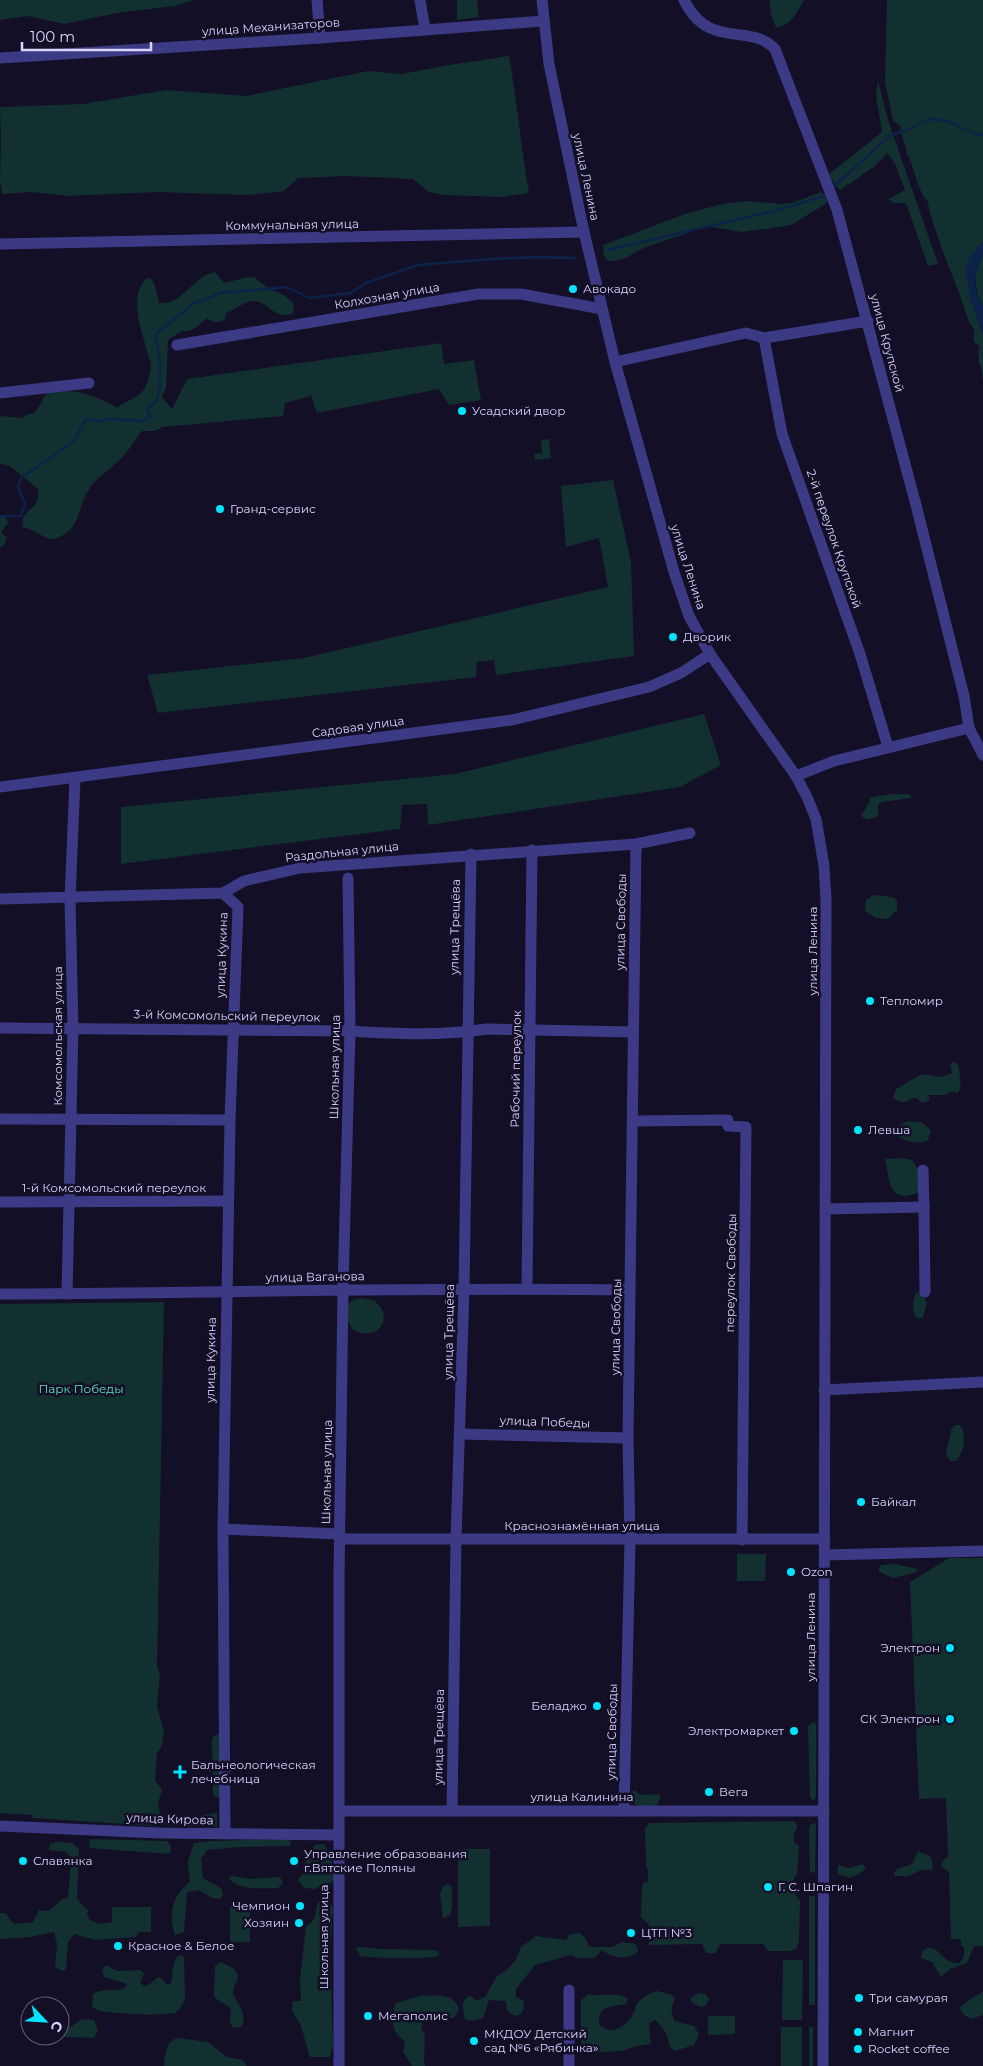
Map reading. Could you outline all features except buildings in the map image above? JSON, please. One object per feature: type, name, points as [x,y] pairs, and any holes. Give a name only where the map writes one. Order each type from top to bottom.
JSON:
[{"type":"street","points":[[317,0],[320,38]]},
{"type":"street","points":[[420,0],[425,30]]},
{"type":"street","name":"улица Ленина","points":[[542,0],[549,64],[584,232],[615,362],[674,572],[689,616],[710,654],[796,776],[807,797],[816,819],[824,866],[827,977],[823,2066]]},
{"type":"street","name":"улица Крупской","points":[[684,0],[690,14],[700,23],[722,33],[768,42],[775,50],[832,196],[868,321],[962,687],[970,728],[983,754]]},
{"type":"street","name":"улица Механизаторов","points":[[0,58],[320,38],[544,20]]},
{"type":"street","name":"Коммунальная улица","points":[[0,244],[584,232]]},
{"type":"street","name":"Колхозная улица","points":[[178,345],[478,294],[521,294],[602,309]]},
{"type":"street","points":[[615,362],[746,333],[764,338],[868,321]]},
{"type":"street","name":"2-й переулок Крупской","points":[[764,338],[782,434],[860,654],[888,747]]},
{"type":"street","points":[[0,393],[89,383]]},
{"type":"street","name":"Садовая улица","points":[[0,787],[75,779],[512,720],[649,687],[682,673],[710,654]]},
{"type":"street","points":[[796,776],[834,761],[970,728]]},
{"type":"street","name":"Комсомольская улица","points":[[67,1294],[74,1027],[70,899],[75,779]]},
{"type":"street","name":"Раздольная улица","points":[[0,900],[70,899],[223,892],[244,881],[300,868],[471,854],[636,844],[690,833]]},
{"type":"street","name":"улица Свободы","points":[[624,1811],[630,1539],[628,1438],[636,844]]},
{"type":"street","name":"Рабочий переулок","points":[[527,1288],[532,850]]},
{"type":"street","name":"улица Трещёва","points":[[452,1811],[456,1540],[461,1434],[464,1289],[471,854]]},
{"type":"street","name":"Школьная улица","points":[[338,2066],[340,1811],[339,1537],[350,1032],[348,878]]},
{"type":"street","name":"улица Кукина","points":[[223,892],[238,907],[232,1030],[226,1292],[223,1529],[225,1834]]},
{"type":"street","name":"3-й Комсомольский переулок","points":[[0,1028],[74,1027],[350,1032],[408,1035],[487,1029],[633,1032]]},
{"type":"street","points":[[0,1119],[230,1120]]},
{"type":"street","name":"переулок Свободы","points":[[633,1121],[728,1120],[728,1126],[746,1126],[742,1540]]},
{"type":"street","points":[[923,1170],[925,1292]]},
{"type":"street","name":"1-й Комсомольский переулок","points":[[0,1202],[228,1201]]},
{"type":"street","points":[[825,1209],[924,1206]]},
{"type":"street","name":"улица Ваганова","points":[[0,1294],[343,1289],[527,1288],[630,1290]]},
{"type":"street","points":[[824,1390],[983,1382]]},
{"type":"street","name":"улица Победы","points":[[461,1434],[628,1438]]},
{"type":"street","name":"Краснознамённая улица","points":[[223,1529],[339,1537],[456,1540],[825,1539]]},
{"type":"street","points":[[825,1555],[983,1551]]},
{"type":"street","name":"улица Калинина","points":[[340,1811],[824,1811]]},
{"type":"street","name":"улица Кирова","points":[[0,1826],[160,1834],[339,1835]]},
{"type":"street","points":[[569,1990],[570,2066]]},
{"type":"green space","points":[[0,0],[194,0],[175,6],[117,13],[65,24],[27,16],[0,20]]},
{"type":"green space","points":[[457,0],[477,0],[479,17],[457,20]]},
{"type":"green space","points":[[770,0],[804,0],[789,22],[781,27],[776,27],[771,14]]},
{"type":"green space","points":[[887,0],[983,0],[983,242],[971,255],[970,298],[983,335],[983,381],[979,364],[978,351],[980,346],[974,342],[974,329],[968,320],[939,240],[927,200],[921,191],[906,152],[900,125],[893,121],[885,82]]},
{"type":"green space","points":[[509,56],[529,193],[502,197],[444,195],[429,192],[413,179],[346,176],[298,178],[284,191],[247,195],[158,192],[67,196],[31,192],[2,194],[0,180],[0,107],[83,104],[166,90],[246,96],[368,71],[402,74]]},
{"type":"green space","points":[[878,81],[888,120],[938,264],[928,266],[906,203],[894,203],[888,199],[905,190],[895,164],[887,153],[875,166],[840,190],[828,175],[882,132],[876,95]]},
{"type":"green space","points":[[821,192],[826,196],[827,203],[791,225],[742,232],[712,227],[697,228],[646,247],[623,259],[608,261],[604,256],[603,245],[685,214],[722,204],[747,201],[792,203]]},
{"type":"green space","points":[[983,253],[983,307],[975,280]]},
{"type":"green space","points":[[215,272],[224,283],[248,277],[256,278],[265,286],[290,300],[294,304],[293,313],[281,315],[263,304],[252,301],[226,313],[225,320],[216,322],[207,318],[192,329],[182,331],[168,340],[166,388],[162,397],[172,409],[187,379],[441,343],[444,364],[474,360],[481,400],[449,405],[439,389],[317,413],[311,396],[285,403],[283,416],[163,427],[154,431],[142,431],[122,458],[92,485],[84,498],[74,525],[63,535],[51,539],[23,527],[24,516],[37,502],[38,489],[11,467],[0,463],[0,416],[22,418],[28,414],[35,413],[46,394],[55,392],[73,391],[82,393],[101,399],[117,408],[136,396],[145,388],[151,366],[141,330],[137,302],[138,293],[142,285],[147,278],[152,279],[159,303],[167,303],[181,296],[200,279]]},
{"type":"green space","points":[[549,439],[551,458],[535,460],[534,454],[542,453],[541,440]]},
{"type":"green space","points":[[613,480],[631,562],[634,656],[496,675],[494,660],[477,662],[476,677],[158,713],[147,675],[304,658],[608,587],[599,538],[566,547],[561,486]]},
{"type":"green space","points":[[0,515],[6,518],[8,523],[1,532],[7,538],[4,545],[0,548]]},
{"type":"green space","points":[[704,714],[721,765],[680,787],[428,825],[427,804],[402,805],[400,829],[121,864],[121,807],[455,774]]},
{"type":"green space","points":[[909,794],[912,798],[882,802],[878,805],[878,816],[867,820],[861,816],[871,797]]},
{"type":"green space","points":[[873,895],[893,897],[897,901],[897,910],[888,919],[876,918],[865,911],[866,900]]},
{"type":"green space","points":[[953,1062],[958,1064],[960,1083],[958,1093],[950,1092],[945,1095],[928,1095],[930,1100],[922,1103],[917,1098],[903,1102],[893,1098],[896,1089],[922,1074],[941,1077],[952,1073],[950,1064]]},
{"type":"green space","points":[[907,1121],[921,1122],[930,1129],[931,1133],[927,1141],[916,1143],[898,1137],[895,1131],[896,1127]]},
{"type":"green space","points":[[900,1158],[912,1160],[918,1169],[920,1192],[902,1195],[892,1189],[885,1159]]},
{"type":"green space","points":[[920,1292],[927,1302],[923,1317],[917,1319],[913,1303],[916,1293]]},
{"type":"green space","points":[[362,1298],[374,1301],[380,1306],[383,1313],[382,1325],[378,1330],[371,1333],[353,1330],[346,1318],[348,1304],[355,1299]]},
{"type":"green space","name":"Парк Победы","points":[[164,1302],[157,1666],[160,1675],[157,1706],[164,1731],[162,1745],[157,1754],[155,1780],[162,1790],[158,1803],[161,1817],[155,1826],[33,1818],[32,1815],[0,1813],[0,1304]]},
{"type":"green space","points":[[955,1425],[960,1425],[962,1429],[964,1443],[959,1458],[956,1461],[950,1461],[946,1454],[951,1430]]},
{"type":"green space","points":[[737,1554],[766,1554],[765,1581],[737,1581]]},
{"type":"green space","name":"СК Электрон","points":[[949,1558],[983,1558],[983,1946],[974,1946],[967,1963],[950,1969],[941,1977],[932,1962],[921,1958],[923,1950],[933,1949],[948,1961],[960,1963],[964,1956],[964,1947],[961,1946],[961,1939],[951,1939],[949,1872],[941,1866],[948,1857],[946,1798],[919,1799],[910,1582]]},
{"type":"green space","points":[[895,1564],[917,1569],[917,1572],[893,1578],[878,1571],[881,1565]]},
{"type":"green space","points":[[814,1722],[816,1724],[816,1795],[815,1800],[813,1800],[810,1798],[808,1726]]},
{"type":"green space","points":[[215,1735],[219,1735],[220,1797],[215,1797],[213,1794],[212,1739]]},
{"type":"green space","points":[[635,1790],[640,1795],[659,1794],[661,1797],[657,1805],[638,1805],[628,1800],[628,1795]]},
{"type":"green space","points":[[217,1813],[217,1827],[162,1825],[163,1821]]},
{"type":"green space","points":[[793,1821],[797,1824],[794,1842],[799,1846],[797,1874],[794,1877],[795,1894],[800,1901],[799,1941],[796,1949],[791,1951],[768,1951],[763,1944],[720,1944],[716,1953],[706,1953],[702,1944],[649,1945],[649,1924],[641,1917],[642,1886],[644,1882],[648,1882],[645,1829],[649,1823]]},
{"type":"green space","points":[[816,1823],[815,1872],[810,1873],[809,1829],[811,1824]]},
{"type":"green space","points":[[90,1839],[167,1841],[171,1846],[170,1854],[89,1848]]},
{"type":"green space","points":[[288,1840],[291,1842],[290,1846],[238,1847],[207,1850],[201,1859],[203,1878],[222,1889],[223,1895],[220,1899],[212,1898],[199,1890],[187,1892],[184,1932],[175,1935],[172,1920],[173,1906],[179,1893],[190,1882],[188,1862],[194,1843]]},
{"type":"green space","points":[[56,1842],[72,1843],[79,1849],[77,1897],[79,1902],[88,1910],[87,1914],[90,1920],[99,1924],[112,1922],[112,1907],[151,1907],[151,1932],[139,1932],[136,1937],[95,1940],[74,1934],[68,1943],[66,1969],[62,1971],[55,1967],[57,1944],[54,1932],[30,1937],[0,1939],[0,1913],[5,1913],[14,1924],[33,1922],[39,1910],[49,1911],[62,1899],[68,1898],[71,1858],[66,1852],[49,1850],[50,1844]]},
{"type":"green space","points":[[323,1844],[328,1850],[329,1858],[335,1867],[336,1879],[315,1889],[304,1888],[298,1880],[309,1852],[315,1845]]},
{"type":"green space","points":[[458,1849],[490,1849],[490,1926],[458,1927]]},
{"type":"green space","points":[[919,1852],[930,1856],[933,1865],[932,1870],[921,1870],[909,1876],[895,1876],[894,1873],[898,1869],[912,1864]]},
{"type":"green space","points":[[863,1864],[866,1869],[857,1875],[849,1878],[838,1874],[838,1865],[849,1868]]},
{"type":"green space","points":[[232,1876],[251,1879],[280,1877],[283,1883],[278,1888],[251,1888],[233,1882],[228,1878]]},
{"type":"green space","points":[[449,1884],[452,1887],[452,1908],[450,1915],[443,1918],[440,1895],[443,1886]]},
{"type":"green space","points":[[809,1896],[815,1896],[815,2005],[809,2005]]},
{"type":"green space","points":[[325,1899],[333,1907],[330,1951],[333,2044],[330,2057],[310,2057],[301,2026],[292,2011],[293,2001],[301,2001],[300,1979],[306,1926],[315,1917],[319,1902]]},
{"type":"green space","points":[[230,1906],[250,1906],[250,1942],[230,1942]]},
{"type":"green space","points":[[579,1933],[585,1937],[589,1947],[612,1947],[622,1942],[636,1944],[638,1952],[629,1957],[620,1957],[602,1950],[595,1958],[578,1958],[571,1955],[535,1965],[516,1989],[516,1997],[524,2001],[523,2010],[519,2015],[509,2013],[506,2001],[489,2000],[483,2018],[473,2021],[465,2019],[463,2002],[470,1996],[477,2001],[485,1997],[497,1976],[506,1971],[516,1960],[521,1947],[536,1936],[566,1940],[569,1935]]},
{"type":"green space","points":[[356,1948],[433,1950],[438,1951],[439,1955],[436,1957],[417,1958],[369,1957],[360,1956]]},
{"type":"green space","points":[[179,1955],[184,1957],[185,1999],[180,2009],[175,2013],[150,2015],[116,2013],[99,2011],[92,2007],[93,1994],[99,1991],[124,1989],[127,1984],[104,1977],[102,1970],[106,1965],[117,1971],[141,1970],[144,1974],[140,1983],[144,1986],[159,1977],[164,1980],[166,1985],[171,1983],[174,1962]]},
{"type":"green space","points":[[783,1960],[803,1960],[802,2020],[782,2020]]},
{"type":"green space","points":[[221,1962],[233,1968],[238,1977],[233,1993],[242,2010],[244,2019],[240,2028],[232,2027],[230,2021],[231,2009],[214,1996],[215,1966]]},
{"type":"green space","points":[[657,1991],[672,1995],[675,1999],[672,2015],[675,2021],[694,2026],[699,2034],[694,2045],[675,2051],[669,2046],[665,2032],[655,2020],[649,2023],[651,2044],[622,2051],[588,2053],[583,2049],[581,2043],[581,2000],[589,1994],[619,1995],[628,1999],[626,2004],[611,2006],[601,2013],[599,2024],[608,2030],[613,2030],[621,2027],[629,2020],[641,1999]]},
{"type":"green space","points":[[983,1991],[983,2015],[971,2019],[963,2014],[960,2008]]},
{"type":"green space","points":[[699,1993],[706,1994],[709,1999],[706,2005],[701,2007],[692,2003],[690,1998]]},
{"type":"green space","points":[[420,1996],[448,1997],[453,2000],[459,2009],[454,2018],[423,2020],[421,2028],[425,2035],[425,2066],[412,2066],[403,2052],[405,2041],[397,2034],[392,2019],[396,2003]]},
{"type":"green space","points":[[708,2016],[735,2016],[735,2034],[708,2035]]},
{"type":"green space","points":[[80,2020],[94,2020],[98,2031],[94,2038],[70,2037],[70,2027]]},
{"type":"green space","points":[[781,2027],[802,2027],[802,2066],[781,2066]]},
{"type":"green space","points":[[809,2027],[813,2027],[813,2066],[809,2066]]},
{"type":"green space","points":[[177,2038],[208,2042],[227,2057],[242,2060],[247,2066],[164,2066],[168,2046]]},
{"type":"water","points":[[983,242],[983,253],[975,277],[976,291],[983,307],[983,335],[968,287],[966,268],[971,256]]},
{"type":"waterway","points":[[832,188],[891,135],[907,130],[928,119],[948,121],[972,133],[983,135]]},
{"type":"waterway","points":[[608,250],[778,210],[821,197],[826,193]]},
{"type":"waterway","points":[[0,516],[21,516],[25,504],[18,487],[21,478],[74,441],[85,420],[91,419],[98,422],[107,419],[143,421],[149,418],[150,414],[147,409],[156,402],[160,388],[157,333],[193,304],[220,293],[287,287],[309,298],[351,293],[366,283],[418,265],[492,259],[575,258]]},
{"type":"place","name":"Авокадо","points":[[573,289]]},
{"type":"place","name":"Усадский двор","points":[[462,411]]},
{"type":"place","name":"Гранд-сервис","points":[[220,509]]},
{"type":"place","name":"Дворик","points":[[673,637]]},
{"type":"place","name":"Тепломир","points":[[870,1001]]},
{"type":"place","name":"Левша","points":[[858,1130]]},
{"type":"place","name":"Байкал","points":[[861,1502]]},
{"type":"place","name":"Ozon","points":[[791,1572]]},
{"type":"place","name":"Электрон","points":[[950,1648]]},
{"type":"place","name":"Беладжо","points":[[597,1706]]},
{"type":"place","name":"СК Электрон","points":[[950,1719]]},
{"type":"place","name":"Электромаркет","points":[[794,1731]]},
{"type":"place","name":"Бальнеологическая лечебница","points":[[180,1772]]},
{"type":"place","name":"Вега","points":[[709,1792]]},
{"type":"place","name":"Славянка","points":[[23,1861]]},
{"type":"place","name":"Управление образования г.Вятские Поляны","points":[[294,1861]]},
{"type":"place","name":"Г. С. Шпагин","points":[[768,1887]]},
{"type":"place","name":"Чемпион","points":[[300,1906]]},
{"type":"place","name":"Хозяин","points":[[299,1923]]},
{"type":"place","name":"ЦТП №3","points":[[631,1933]]},
{"type":"place","name":"Красное & Белое","points":[[118,1946]]},
{"type":"place","name":"Три самурая","points":[[859,1998]]},
{"type":"place","name":"Мегаполис","points":[[368,2016]]},
{"type":"place","name":"Магнит","points":[[858,2032]]},
{"type":"place","name":"МКДОУ Детский сад №6 «Рябинка»","points":[[474,2041]]},
{"type":"place","name":"Rocket coffee","points":[[858,2049]]}]
